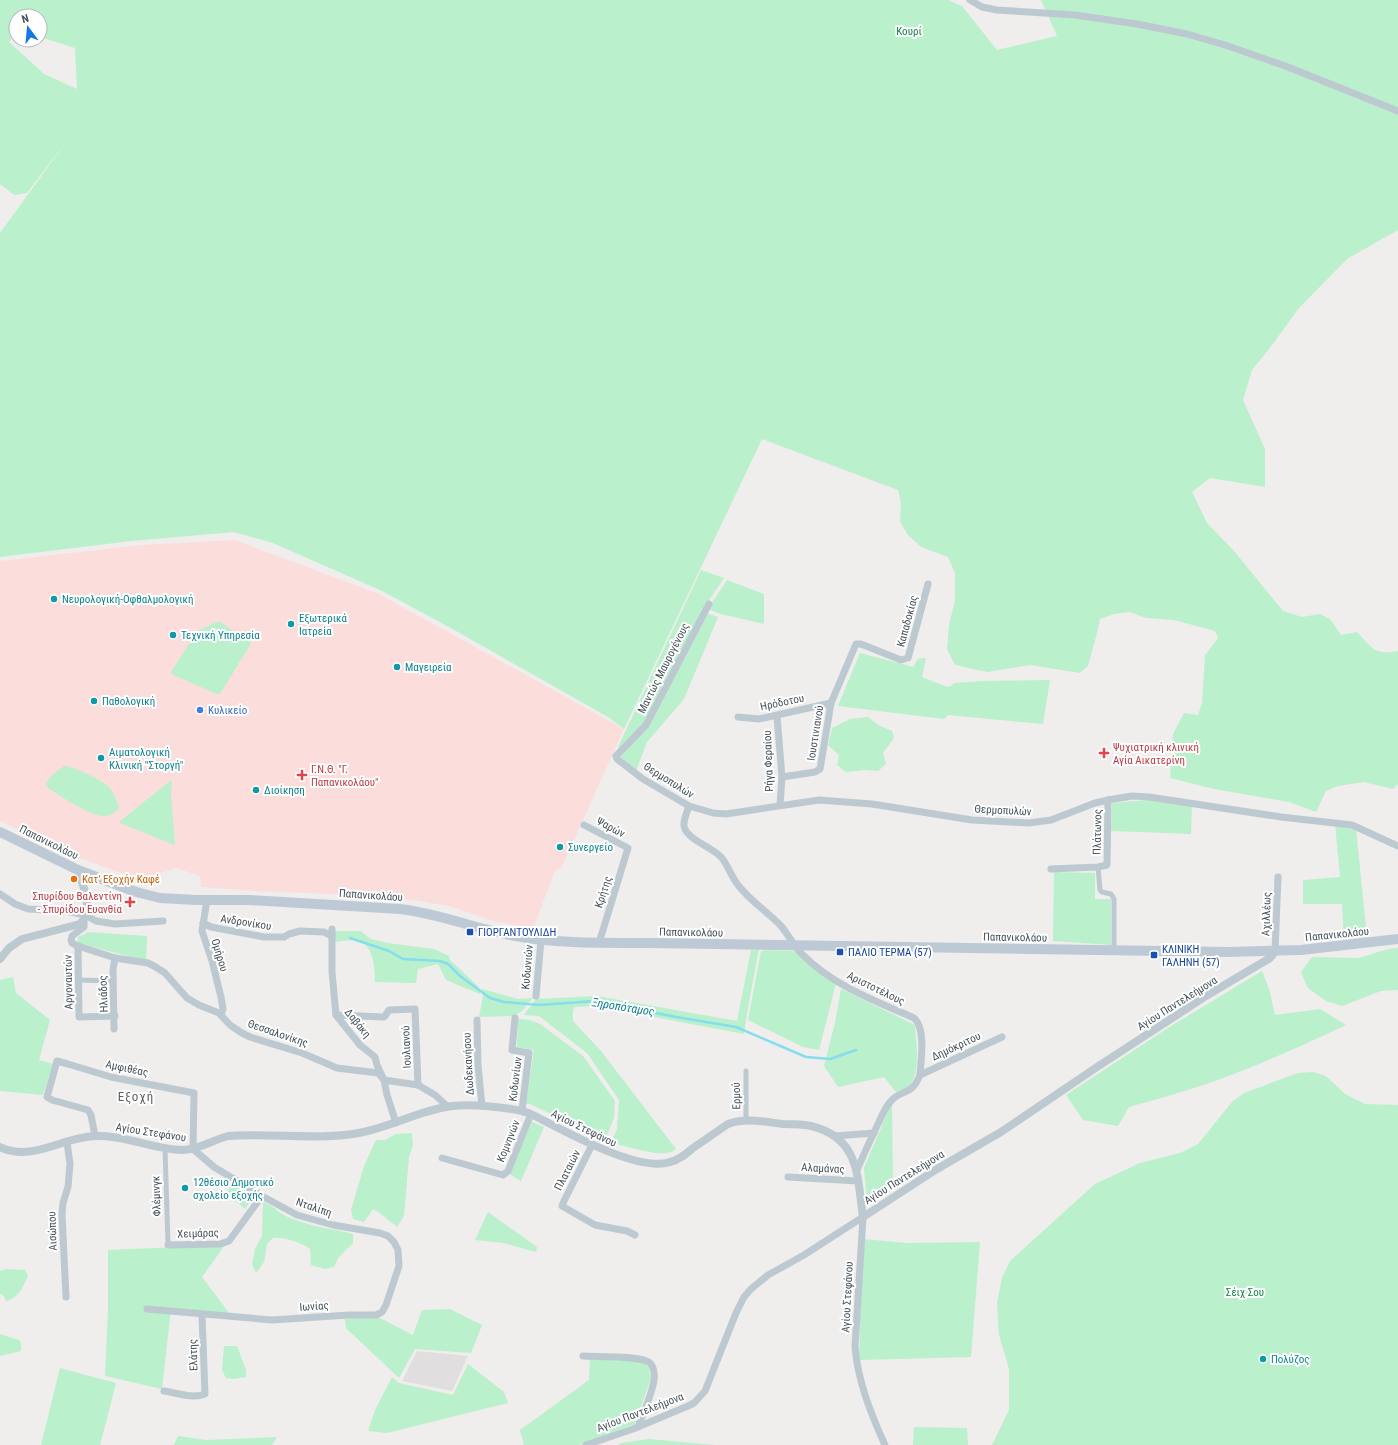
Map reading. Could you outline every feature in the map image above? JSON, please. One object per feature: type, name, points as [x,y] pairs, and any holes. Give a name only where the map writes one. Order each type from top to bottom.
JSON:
[{"type":"main road","name":"Παπανικολάου","points":[[0,832],[78,870],[136,892],[168,899],[250,900],[412,910],[489,931],[541,940],[599,943],[1275,952],[1398,940]]},
{"type":"street","points":[[970,0],[982,7],[997,10],[1075,15],[1137,24],[1187,34],[1225,45],[1288,67],[1398,111]]},
{"type":"street","name":"Καπαδοκίας","points":[[857,643],[901,660],[906,660],[909,656],[928,584]]},
{"type":"street","name":"Μαντώς Μαυρογένους","points":[[616,756],[646,725],[709,604]]},
{"type":"street","name":"Ιουστινιανού","points":[[782,776],[816,772],[820,769],[831,702],[857,643]]},
{"type":"street","name":"Ηρόδοτου","points":[[738,716],[759,719],[778,716],[831,702]]},
{"type":"street","name":"Ρήγα Φεραίου","points":[[778,716],[782,776],[780,805]]},
{"type":"street","name":"Θερμοπυλών","points":[[616,756],[643,779],[689,806],[713,813],[726,814],[819,800],[872,804],[972,820],[1029,823],[1051,820],[1095,803],[1132,796],[1150,797],[1281,817],[1352,825],[1398,846]]},
{"type":"street","name":"Πλάτωνος","points":[[1108,800],[1107,865],[1098,867],[1100,890],[1111,894],[1114,899],[1114,951]]},
{"type":"street","name":"Αριστοτέλους","points":[[689,806],[684,822],[686,832],[720,856],[737,884],[782,927],[794,946],[808,959],[852,990],[917,1021],[922,1032],[920,1075]]},
{"type":"street","name":"Ψαρών","points":[[584,825],[628,848]]},
{"type":"street","name":"Κρήτης","points":[[599,943],[628,848]]},
{"type":"street","points":[[1051,869],[1098,867]]},
{"type":"street","points":[[78,870],[87,903],[84,927],[72,936],[71,940],[72,943],[78,946]]},
{"type":"street","name":"Αχιλλέως","points":[[1275,952],[1278,877]]},
{"type":"street","points":[[0,894],[15,904],[28,909],[66,911],[96,921],[115,924],[163,921]]},
{"type":"street","name":"Ομήρου","points":[[207,900],[205,918],[202,927],[203,936],[212,961],[221,997],[223,1009],[221,1015]]},
{"type":"street","points":[[0,959],[10,948],[22,940],[80,924],[85,918]]},
{"type":"street","name":"Ανδρονίκου","points":[[203,923],[211,927],[264,938],[284,937],[300,931],[332,933]]},
{"type":"street","name":"Δαβάκη","points":[[332,933],[332,982],[336,1015],[360,1045],[375,1057],[376,1065],[384,1080],[396,1123]]},
{"type":"street","name":"Κυδωνιών","points":[[536,996],[541,940]]},
{"type":"street","name":"Θεσσαλονίκης","points":[[78,946],[115,958],[148,963],[154,966],[165,973],[187,998],[221,1015],[230,1025],[242,1034],[302,1053],[337,1068],[378,1073],[384,1080],[418,1085],[435,1095],[447,1106]]},
{"type":"street","name":"Αργοναυτών","points":[[78,946],[79,1017],[115,1016]]},
{"type":"street","name":"Αγίου Παντελεήμονα","points":[[586,1445],[638,1427],[694,1403],[705,1391],[736,1312],[744,1297],[768,1275],[804,1255],[937,1169],[1001,1132],[1206,996],[1270,958],[1275,952]]},
{"type":"street","name":"Ηλιάδος","points":[[114,1030],[115,1016],[113,970],[115,958]]},
{"type":"street","points":[[78,980],[113,981]]},
{"type":"street","name":"Ιουλιανού","points":[[336,1015],[383,1017],[389,1010],[415,1009],[418,1085]]},
{"type":"street","name":"Κυδωνίων","points":[[515,1018],[512,1050],[529,1053],[522,1110]]},
{"type":"street","name":"Δωδεκανήσου","points":[[477,1020],[478,1065],[482,1106]]},
{"type":"street","name":"Δημόκριτου","points":[[920,1075],[1002,1037]]},
{"type":"street","name":"Αμφιθέας","points":[[95,1136],[91,1115],[88,1110],[52,1100],[47,1097],[57,1062],[111,1077],[194,1094],[193,1149]]},
{"type":"street","name":"Ερμού","points":[[746,1071],[746,1120]]},
{"type":"street","points":[[857,1170],[874,1132],[891,1101],[914,1086],[920,1075]]},
{"type":"street","name":"Αγίου Στεφάνου","points":[[0,1147],[20,1151],[33,1151],[95,1136],[111,1137],[165,1148],[193,1149],[228,1136],[328,1137],[355,1134],[377,1129],[447,1106],[482,1106],[522,1110],[615,1155],[660,1164],[669,1163],[678,1159],[728,1124],[735,1122],[746,1120],[810,1126],[835,1136],[842,1141],[853,1158],[857,1170],[862,1217],[855,1347],[856,1362],[874,1421],[885,1445]]},
{"type":"street","name":"Κομνηνών","points":[[442,1158],[503,1175],[508,1171],[531,1114]]},
{"type":"street","points":[[835,1136],[874,1132]]},
{"type":"street","name":"Αισώπου","points":[[66,1297],[62,1214],[63,1203],[68,1187],[70,1164],[67,1142]]},
{"type":"street","name":"Πλαταιών","points":[[592,1144],[562,1206],[595,1225],[621,1229],[635,1235]]},
{"type":"street","name":"Φλέμινγκ","points":[[165,1148],[168,1245]]},
{"type":"street","name":"Νταλίπη","points":[[193,1149],[214,1167],[297,1215],[334,1225],[380,1233],[388,1236],[394,1242]]},
{"type":"street","name":"Αλαμάνας","points":[[788,1177],[858,1181]]},
{"type":"street","name":"Χειμάρας","points":[[168,1245],[213,1244],[229,1241],[262,1196]]},
{"type":"street","name":"Ιωνίας","points":[[147,1309],[272,1320],[372,1315],[382,1312],[388,1302],[399,1266],[398,1250],[394,1242]]},
{"type":"street","name":"Ελάτης","points":[[164,1391],[186,1395],[205,1394],[202,1315]]},
{"type":"street","points":[[583,1356],[629,1357],[644,1360],[650,1363],[654,1372],[654,1381],[638,1427]]},
{"type":"shaded area","name":"Γ.Ν.Θ. \"Γ. Παπανικολάου\"","points":[[235,540],[379,594],[624,729],[561,869],[557,868],[555,871],[533,929],[490,920],[449,906],[414,900],[379,896],[255,891],[201,887],[200,876],[176,868],[140,880],[69,854],[0,821],[0,561],[142,545]]},
{"type":"shaded area","points":[[417,1351],[468,1356],[452,1391],[402,1381]]},
{"type":"green space","name":"Κουρί","points":[[0,0],[948,0],[962,6],[997,50],[1057,36],[1041,0],[1398,0],[1398,230],[1347,259],[1299,308],[1252,370],[1243,400],[1265,449],[1265,487],[1210,478],[1192,492],[1207,523],[1234,551],[1283,611],[1302,617],[1320,614],[1330,619],[1341,635],[1357,632],[1374,649],[1384,652],[1398,651],[1398,784],[1393,789],[1364,782],[1338,786],[1326,791],[1316,812],[1289,802],[1214,789],[1170,778],[1173,734],[1184,713],[1198,715],[1202,703],[1205,655],[1218,638],[1215,631],[1174,620],[1146,618],[1129,612],[1114,614],[1100,619],[1088,666],[1080,673],[1030,665],[987,672],[955,665],[947,649],[949,625],[955,600],[955,573],[948,557],[921,547],[907,534],[900,521],[901,503],[898,490],[762,439],[624,729],[608,717],[382,591],[273,543],[234,532],[131,541],[0,557],[0,233],[69,138],[27,193],[14,195],[0,184]],"holes":[[[8,8],[48,8],[48,40],[75,48],[77,89],[44,74],[16,48],[8,48]]]},
{"type":"green space","points":[[701,570],[724,578],[705,606],[644,724],[620,747],[618,747]]},
{"type":"green space","points":[[727,580],[764,594],[764,624],[721,614],[708,609]]},
{"type":"green space","points":[[706,613],[718,617],[684,699],[647,742],[636,771],[619,756],[648,727]]},
{"type":"green space","points":[[219,621],[250,642],[250,645],[220,694],[217,694],[171,674],[171,672],[197,631]]},
{"type":"green space","points":[[860,653],[913,667],[918,659],[926,658],[922,677],[947,687],[954,683],[1050,680],[1043,724],[948,715],[944,719],[838,706]]},
{"type":"green space","points":[[868,717],[878,725],[892,731],[894,738],[883,753],[886,764],[878,771],[865,770],[846,772],[837,765],[839,755],[828,745],[832,728],[850,719]]},
{"type":"green space","points":[[64,766],[68,766],[94,777],[106,784],[114,794],[119,807],[118,810],[104,816],[91,813],[48,788],[46,784],[50,777]]},
{"type":"green space","points":[[170,781],[172,782],[171,794],[174,845],[119,822]]},
{"type":"green space","points":[[1147,800],[1192,804],[1191,834],[1111,831],[1112,803]]},
{"type":"green space","points":[[1335,824],[1356,828],[1367,938],[1344,939],[1342,904],[1303,904],[1303,880],[1340,877]]},
{"type":"green space","points":[[1054,872],[1095,873],[1095,899],[1111,899],[1111,945],[1053,941]]},
{"type":"green space","points":[[333,931],[360,931],[371,939],[388,943],[434,949],[449,956],[450,960],[479,987],[480,994],[446,980],[438,964],[418,969],[416,983],[375,982],[375,971],[370,952],[367,947],[363,943],[355,940],[333,942]]},
{"type":"green space","points":[[87,932],[147,936],[146,961],[78,943],[78,937]]},
{"type":"green space","points":[[1398,948],[1398,990],[1381,991],[1342,1006],[1326,1001],[1308,988],[1301,972],[1312,957],[1359,958],[1388,949]]},
{"type":"green space","points":[[759,949],[744,1034],[596,1006],[575,1007],[573,1010],[573,1021],[601,1051],[676,1149],[671,1152],[650,1152],[611,1142],[617,1129],[619,1100],[587,1053],[539,1016],[524,1015],[536,999],[597,996],[737,1021],[751,950]]},
{"type":"green space","points":[[761,951],[795,951],[836,983],[819,1050],[803,1047],[748,1020]]},
{"type":"green space","points":[[1262,971],[1269,989],[1275,1015],[1320,1009],[1346,1025],[1252,1067],[1194,1088],[1129,1107],[1118,1126],[1083,1120],[1066,1095],[1171,1026]]},
{"type":"green space","points":[[13,977],[16,993],[50,1020],[39,1060],[53,1064],[43,1095],[0,1091],[0,980]]},
{"type":"green space","points":[[482,989],[518,999],[533,998],[522,1011],[514,1016],[479,1017],[483,996]]},
{"type":"green space","points":[[841,989],[915,1025],[917,1064],[916,1072],[909,1086],[896,1092],[884,1077],[838,1087],[824,1066],[835,1023]]},
{"type":"green space","points":[[518,1019],[530,1020],[540,1024],[583,1056],[615,1101],[614,1118],[605,1140],[530,1104],[526,1104],[534,1050],[517,1047]]},
{"type":"green space","name":"Σέιχ Σου","points":[[1313,1072],[1326,1076],[1345,1094],[1365,1104],[1398,1105],[1398,1445],[992,1445],[1009,1410],[1009,1369],[999,1335],[997,1303],[1002,1278],[1010,1261],[1095,1184],[1140,1163],[1180,1153],[1198,1144],[1232,1102],[1244,1093],[1298,1073]]},
{"type":"green space","points":[[892,1102],[893,1190],[873,1202],[867,1201],[864,1168]]},
{"type":"green space","points":[[532,1122],[544,1127],[521,1181],[509,1174]]},
{"type":"green space","points":[[412,1133],[413,1145],[409,1157],[404,1216],[397,1227],[373,1209],[364,1222],[353,1219],[351,1210],[364,1166],[376,1140],[385,1140],[396,1134]]},
{"type":"green space","points":[[232,1182],[253,1197],[245,1209],[227,1193]]},
{"type":"green space","points":[[263,1202],[283,1215],[294,1219],[312,1225],[353,1234],[353,1243],[338,1258],[334,1267],[325,1269],[311,1265],[310,1249],[306,1246],[292,1240],[273,1238],[267,1244],[264,1262],[256,1273],[252,1264],[255,1249],[262,1236]]},
{"type":"green space","points":[[488,1212],[537,1247],[536,1252],[504,1243],[475,1240]]},
{"type":"green space","points":[[862,1239],[907,1243],[980,1242],[971,1357],[859,1360]]},
{"type":"green space","points":[[225,1245],[202,1277],[229,1313],[171,1309],[162,1389],[105,1376],[108,1310],[108,1250]]},
{"type":"green space","points":[[6,1269],[25,1270],[28,1276],[18,1294],[6,1301],[4,1296],[0,1294],[0,1271]]},
{"type":"green space","points":[[450,1309],[482,1325],[471,1353],[415,1349],[399,1378],[346,1328],[345,1319],[376,1316],[413,1335],[422,1310]]},
{"type":"green space","points":[[0,1334],[19,1340],[21,1343],[21,1351],[0,1356]]},
{"type":"green space","points":[[224,1346],[237,1346],[246,1370],[246,1377],[233,1379],[226,1378],[222,1370]]},
{"type":"green space","points":[[590,1358],[627,1359],[644,1363],[649,1368],[651,1378],[635,1424],[579,1445],[524,1445],[520,1430],[589,1380]]},
{"type":"green space","points":[[468,1364],[504,1392],[508,1403],[387,1433],[368,1431],[375,1410],[392,1377],[399,1383],[453,1395]]},
{"type":"green space","points":[[60,1368],[116,1383],[100,1445],[41,1445]]},
{"type":"green space","points":[[914,1427],[967,1428],[968,1445],[913,1445]]},
{"type":"green space","points":[[178,1436],[206,1440],[277,1437],[272,1445],[174,1445]]},
{"type":"green space","points":[[649,1439],[715,1445],[618,1445],[621,1443]]},
{"type":"waterway","name":"Ξηροπόταμος","points":[[350,938],[389,951],[403,959],[440,961],[448,964],[460,976],[490,998],[504,1002],[539,1005],[595,1001],[736,1027],[806,1057],[830,1059],[856,1050]]},
{"type":"place","name":"Νευρολογική-Οφθαλμολογική","points":[[54,599]]},
{"type":"place","name":"Εξωτερικά Ιατρεία","points":[[291,624]]},
{"type":"place","name":"Τεχνική Υπηρεσία","points":[[173,635]]},
{"type":"place","name":"Μαγειρεία","points":[[397,667]]},
{"type":"place","name":"Παθολογική","points":[[94,701]]},
{"type":"place","name":"Κυλικείο","points":[[200,710]]},
{"type":"place","name":"Ψυχιατρική κλινική Αγία Αικατερίνη","points":[[1104,753]]},
{"type":"place","name":"Αιματολογική Κλινική \"Στοργή\"","points":[[101,758]]},
{"type":"place","name":"Γ.Ν.Θ. \"Γ. Παπανικολάου\"","points":[[302,775]]},
{"type":"place","name":"Διοίκηση","points":[[256,790]]},
{"type":"place","name":"Συνεργείο","points":[[560,847]]},
{"type":"place","name":"Κατ' Εξοχήν Καφέ","points":[[74,879]]},
{"type":"place","name":"Σπυρίδου Βαλεντίνη - Σπυρίδου Ευανθία","points":[[130,902]]},
{"type":"place","name":"ΓΙΟΡΓΑΝΤΟΥΛΙΔΗ","points":[[470,932]]},
{"type":"place","name":"ΠΑΛΙΟ ΤΕΡΜΑ (57)","points":[[840,952]]},
{"type":"place","name":"ΚΛΙΝΙΚΗ ΓΑΛΗΝΗ (57)","points":[[1154,955]]},
{"type":"place","name":"12θέσιο Δημοτικό σχολείο εξοχής","points":[[185,1188]]},
{"type":"place","name":"Πολύζος","points":[[1263,1359]]},
{"type":"district","name":"Εξοχή","points":[[136,1096]]}]
